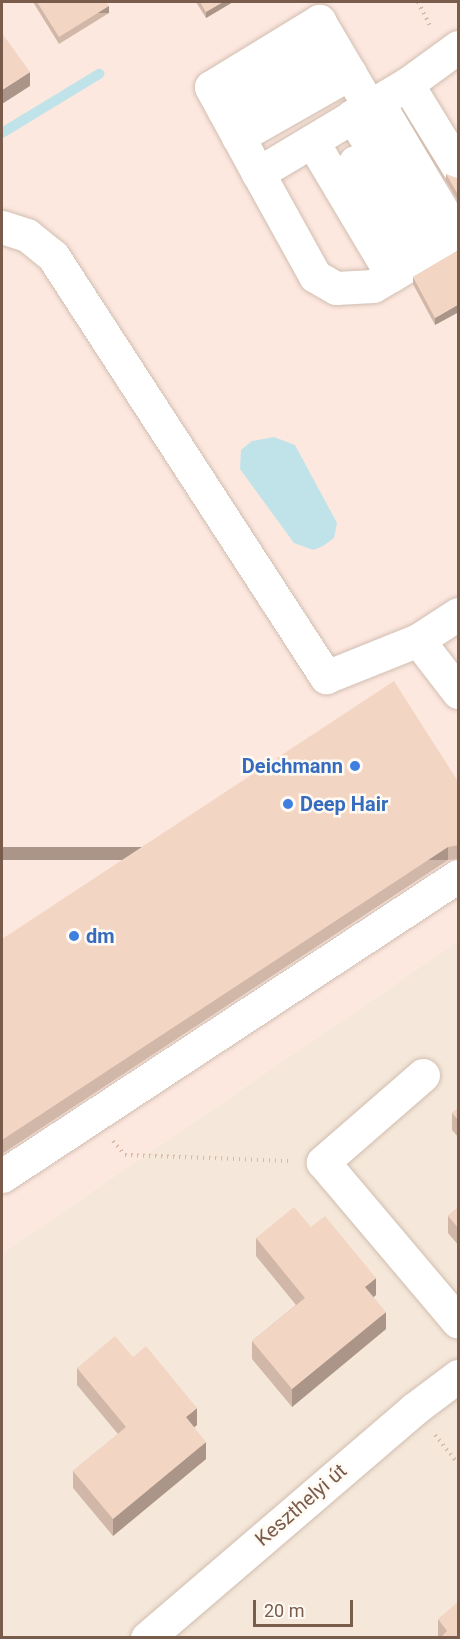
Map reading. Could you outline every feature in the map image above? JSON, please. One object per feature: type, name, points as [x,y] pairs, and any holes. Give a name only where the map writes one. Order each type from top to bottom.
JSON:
[{"type":"street","points":[[258,173],[407,84],[459,46]]},
{"type":"street","points":[[225,112],[334,47]]},
{"type":"street","points":[[225,112],[334,47]]},
{"type":"street","points":[[334,47],[349,118],[432,252]]},
{"type":"street","points":[[407,84],[459,168]]},
{"type":"street","points":[[225,112],[315,276],[336,288],[359,289],[374,286],[432,252]]},
{"type":"street","points":[[349,118],[432,252]]},
{"type":"street","points":[[2,227],[27,235],[53,256],[326,677],[418,640],[459,614]]},
{"type":"street","points":[[418,640],[459,692]]},
{"type":"street","points":[[2,1176],[459,876]]},
{"type":"street","points":[[423,1076],[323,1162],[459,1322]]},
{"type":"street","name":"Keszthelyi út","points":[[147,1638],[414,1409],[459,1376]]},
{"type":"path","points":[[93,1118],[125,1155],[323,1162]]},
{"type":"shaded area","points":[[2,2],[458,2],[458,941],[2,1253]]},
{"type":"shaded area","points":[[458,941],[458,1637],[2,1638],[2,1253]]},
{"type":"water","points":[[274,437],[295,445],[337,523],[334,538],[313,550],[294,543],[240,469],[241,450],[252,441]]},
{"type":"building","points":[[37,2],[106,2],[109,6],[59,37]]},
{"type":"building","points":[[200,2],[223,2],[206,12]]},
{"type":"building","points":[[2,33],[30,72],[2,90]]},
{"type":"building","points":[[446,174],[459,181],[459,196]]},
{"type":"building","points":[[459,250],[459,304],[435,318],[413,277]]},
{"type":"building","points":[[394,681],[459,783],[459,845],[448,847],[2,1140],[2,939]]},
{"type":"building","points":[[459,1108],[459,1121],[452,1113]]},
{"type":"building","points":[[294,1207],[311,1227],[325,1216],[376,1278],[365,1287],[386,1312],[292,1389],[252,1341],[305,1298],[256,1238]]},
{"type":"building","points":[[459,1207],[459,1229],[448,1216]]},
{"type":"building","points":[[115,1336],[133,1357],[146,1346],[197,1408],[186,1417],[206,1442],[113,1519],[73,1471],[126,1427],[77,1368]]},
{"type":"building","points":[[459,1601],[459,1638],[440,1638],[447,1631],[438,1619]]},
{"type":"waterway","points":[[2,133],[99,74]]},
{"type":"place","name":"Deichmann","points":[[355,766]]},
{"type":"place","name":"Deep Hair","points":[[288,804]]},
{"type":"place","name":"dm","points":[[74,936]]}]
